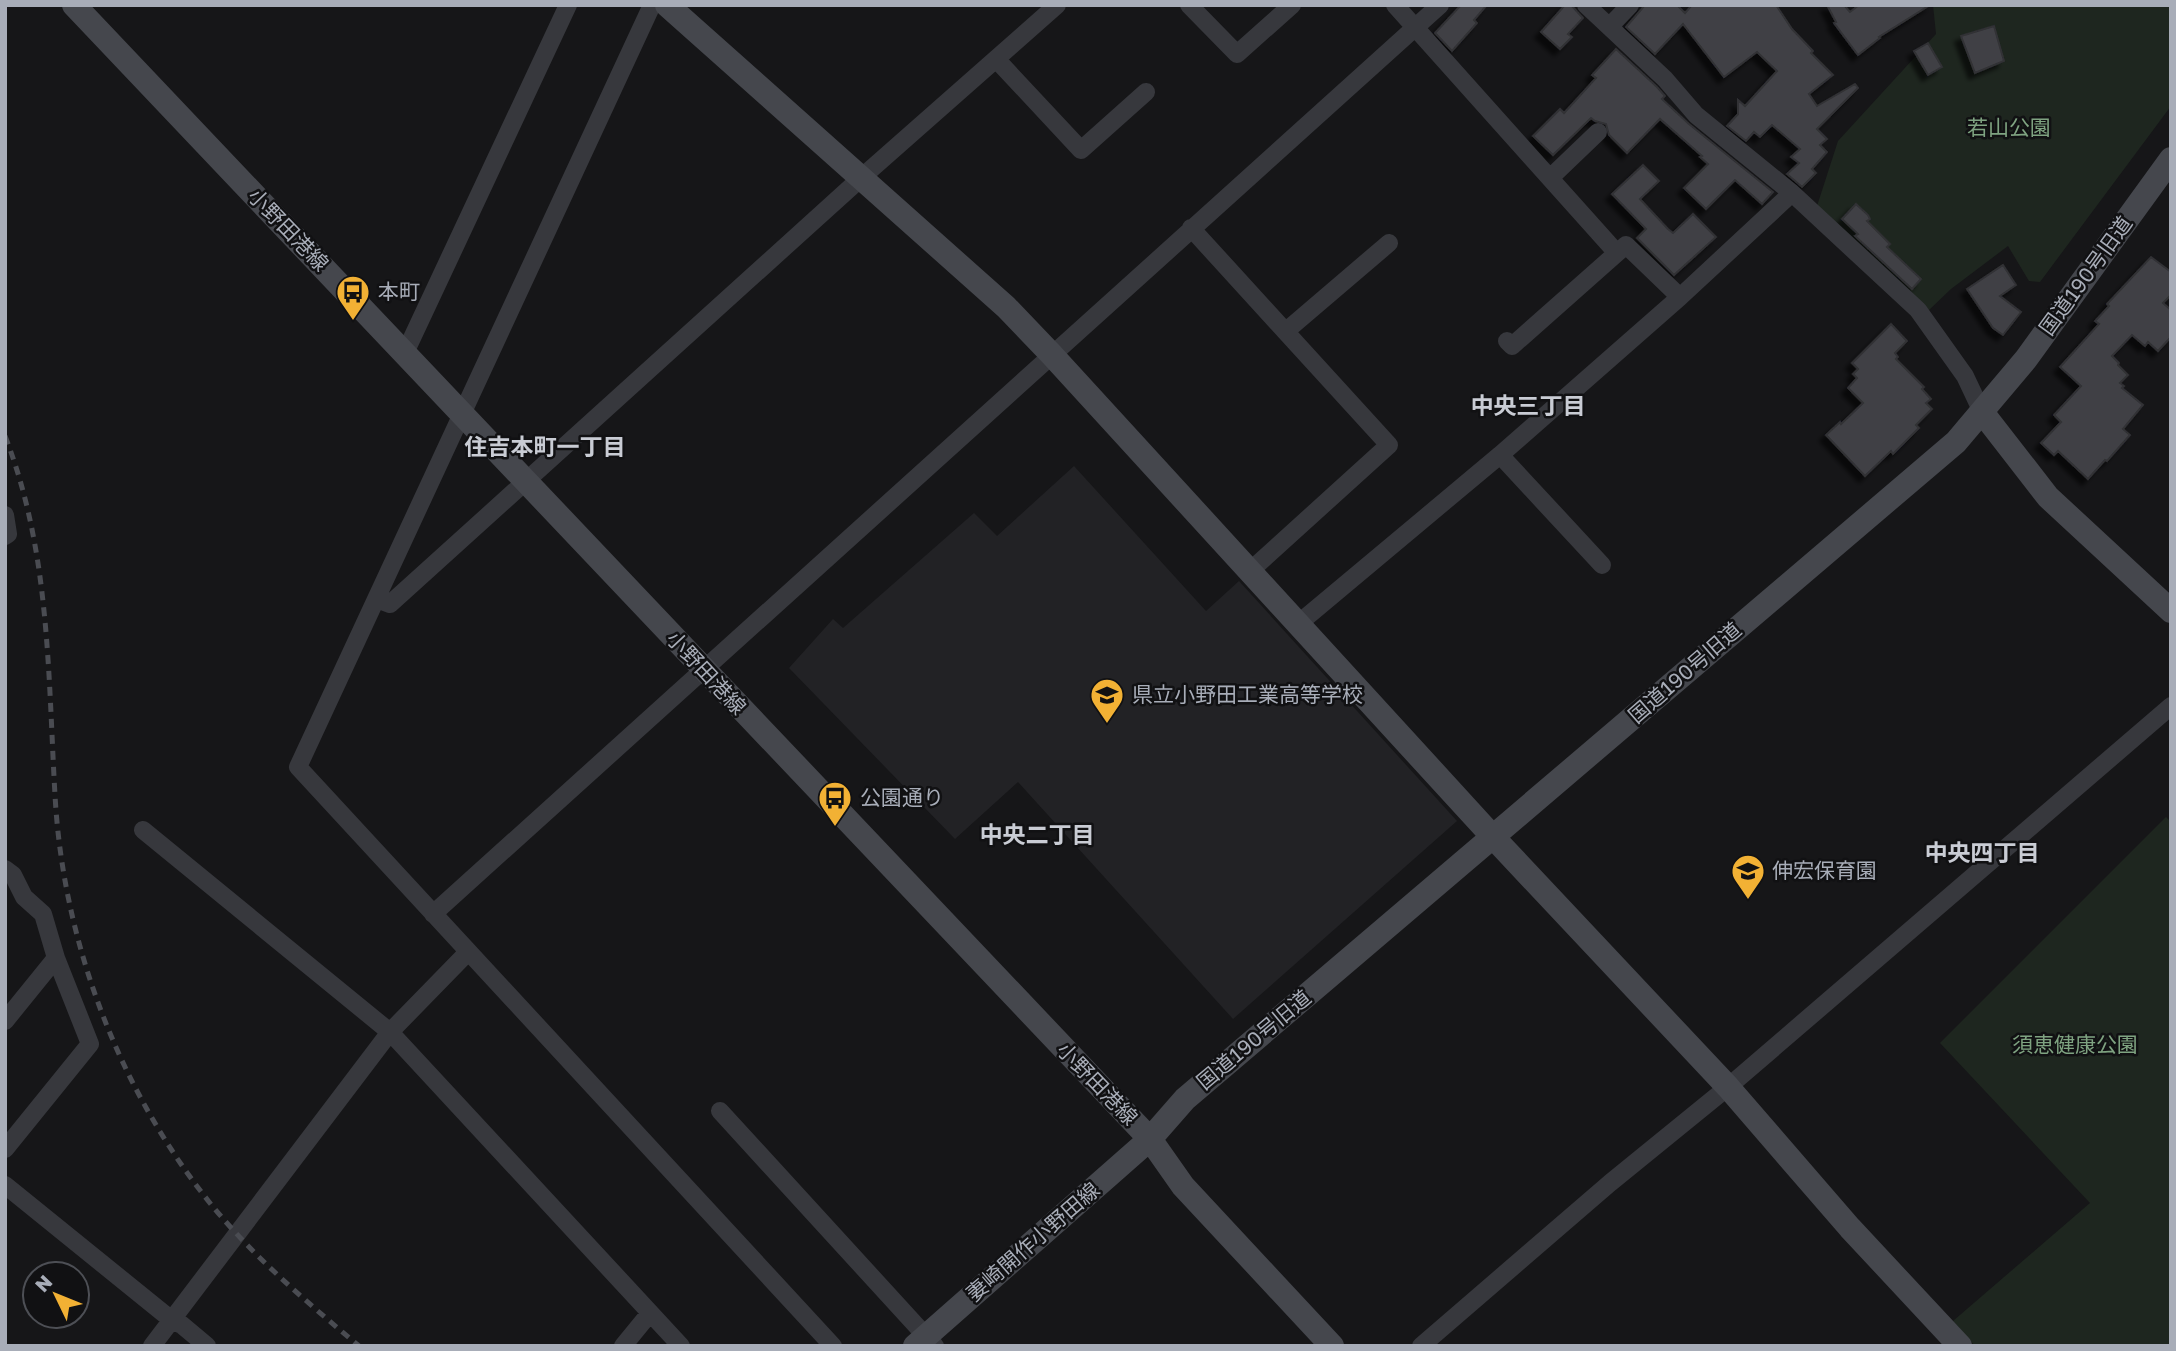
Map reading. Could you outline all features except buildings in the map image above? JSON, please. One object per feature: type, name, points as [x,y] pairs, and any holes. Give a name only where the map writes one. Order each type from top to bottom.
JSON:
[{"type":"street","name":"小野田港線","points":[[74,5],[1150,1139],[1183,1186],[1332,1346]]},
{"type":"street","points":[[405,354],[568,5]]},
{"type":"street","points":[[652,5],[298,767],[833,1346]]},
{"type":"street","points":[[667,5],[1006,307],[1493,837],[1728,1087],[1850,1228],[1960,1346]]},
{"type":"street","points":[[377,599],[390,604],[861,178],[1057,5]]},
{"type":"street","points":[[1189,5],[1237,54],[1292,5]]},
{"type":"street","points":[[1395,5],[1616,252]]},
{"type":"street","points":[[433,914],[1440,5]]},
{"type":"street","points":[[1586,5],[1665,79],[1696,115],[1792,193],[1917,310],[1965,376],[1982,412],[2048,497],[2171,611]]},
{"type":"street","points":[[1610,26],[1630,5]]},
{"type":"street","points":[[997,60],[1081,149],[1146,92]]},
{"type":"street","points":[[1550,178],[1598,132]]},
{"type":"street","name":"国道190号旧道","points":[[1150,1139],[1185,1098],[1956,442],[2026,359],[2171,159]]},
{"type":"street","points":[[1298,624],[1500,455],[1792,193]]},
{"type":"street","points":[[1191,229],[1389,445],[1250,571]]},
{"type":"street","points":[[1286,331],[1389,243]]},
{"type":"street","points":[[1507,341],[1512,346],[1626,244],[1679,297]]},
{"type":"street","points":[[1500,455],[1602,565]]},
{"type":"street","points":[[5,515],[8,534],[5,536]]},
{"type":"street","points":[[1421,1346],[1610,1183],[1728,1087],[2171,706]]},
{"type":"street","points":[[143,830],[390,1032],[681,1346]]},
{"type":"street","points":[[5,869],[13,875],[24,897],[43,914],[90,1044],[5,1149]]},
{"type":"street","points":[[152,1346],[390,1032],[468,951]]},
{"type":"street","points":[[5,1021],[57,958]]},
{"type":"street","points":[[720,1111],[925,1343]]},
{"type":"street","name":"妻崎開作小野田線","points":[[925,1343],[1150,1139]]},
{"type":"street","points":[[5,1185],[207,1346]]},
{"type":"street","points":[[624,1346],[650,1313]]},
{"type":"shaded area","name":"県立小野田工業高等学校","points":[[1074,466],[1206,611],[1239,581],[1457,821],[1233,1019],[1018,782],[955,839],[789,668],[833,619],[843,628],[974,513],[997,536]]},
{"type":"green space","name":"若山公園","points":[[1933,5],[2171,5],[2171,106],[2040,282],[2029,281],[2008,246],[1951,289],[1929,310],[1817,206],[1838,141],[1936,34]]},
{"type":"green space","name":"須恵健康公園","points":[[2166,817],[2171,822],[2171,1346],[1975,1346],[1953,1321],[2090,1203],[1940,1043]]},
{"type":"railway","points":[[5,436],[20,479],[39,568],[48,659],[60,851],[70,906],[102,1014],[124,1066],[151,1116],[214,1208],[265,1263],[359,1346]]},
{"type":"place","name":"本町","points":[[353,322]]},
{"type":"place","name":"県立小野田工業高等学校","points":[[1107,725]]},
{"type":"place","name":"公園通り","points":[[835,828]]},
{"type":"place","name":"伸宏保育園","points":[[1748,901]]},
{"type":"district","name":"中央三丁目","points":[[1528,406]]},
{"type":"district","name":"住吉本町一丁目","points":[[545,447]]},
{"type":"district","name":"中央二丁目","points":[[1037,835]]},
{"type":"district","name":"中央四丁目","points":[[1982,853]]}]
